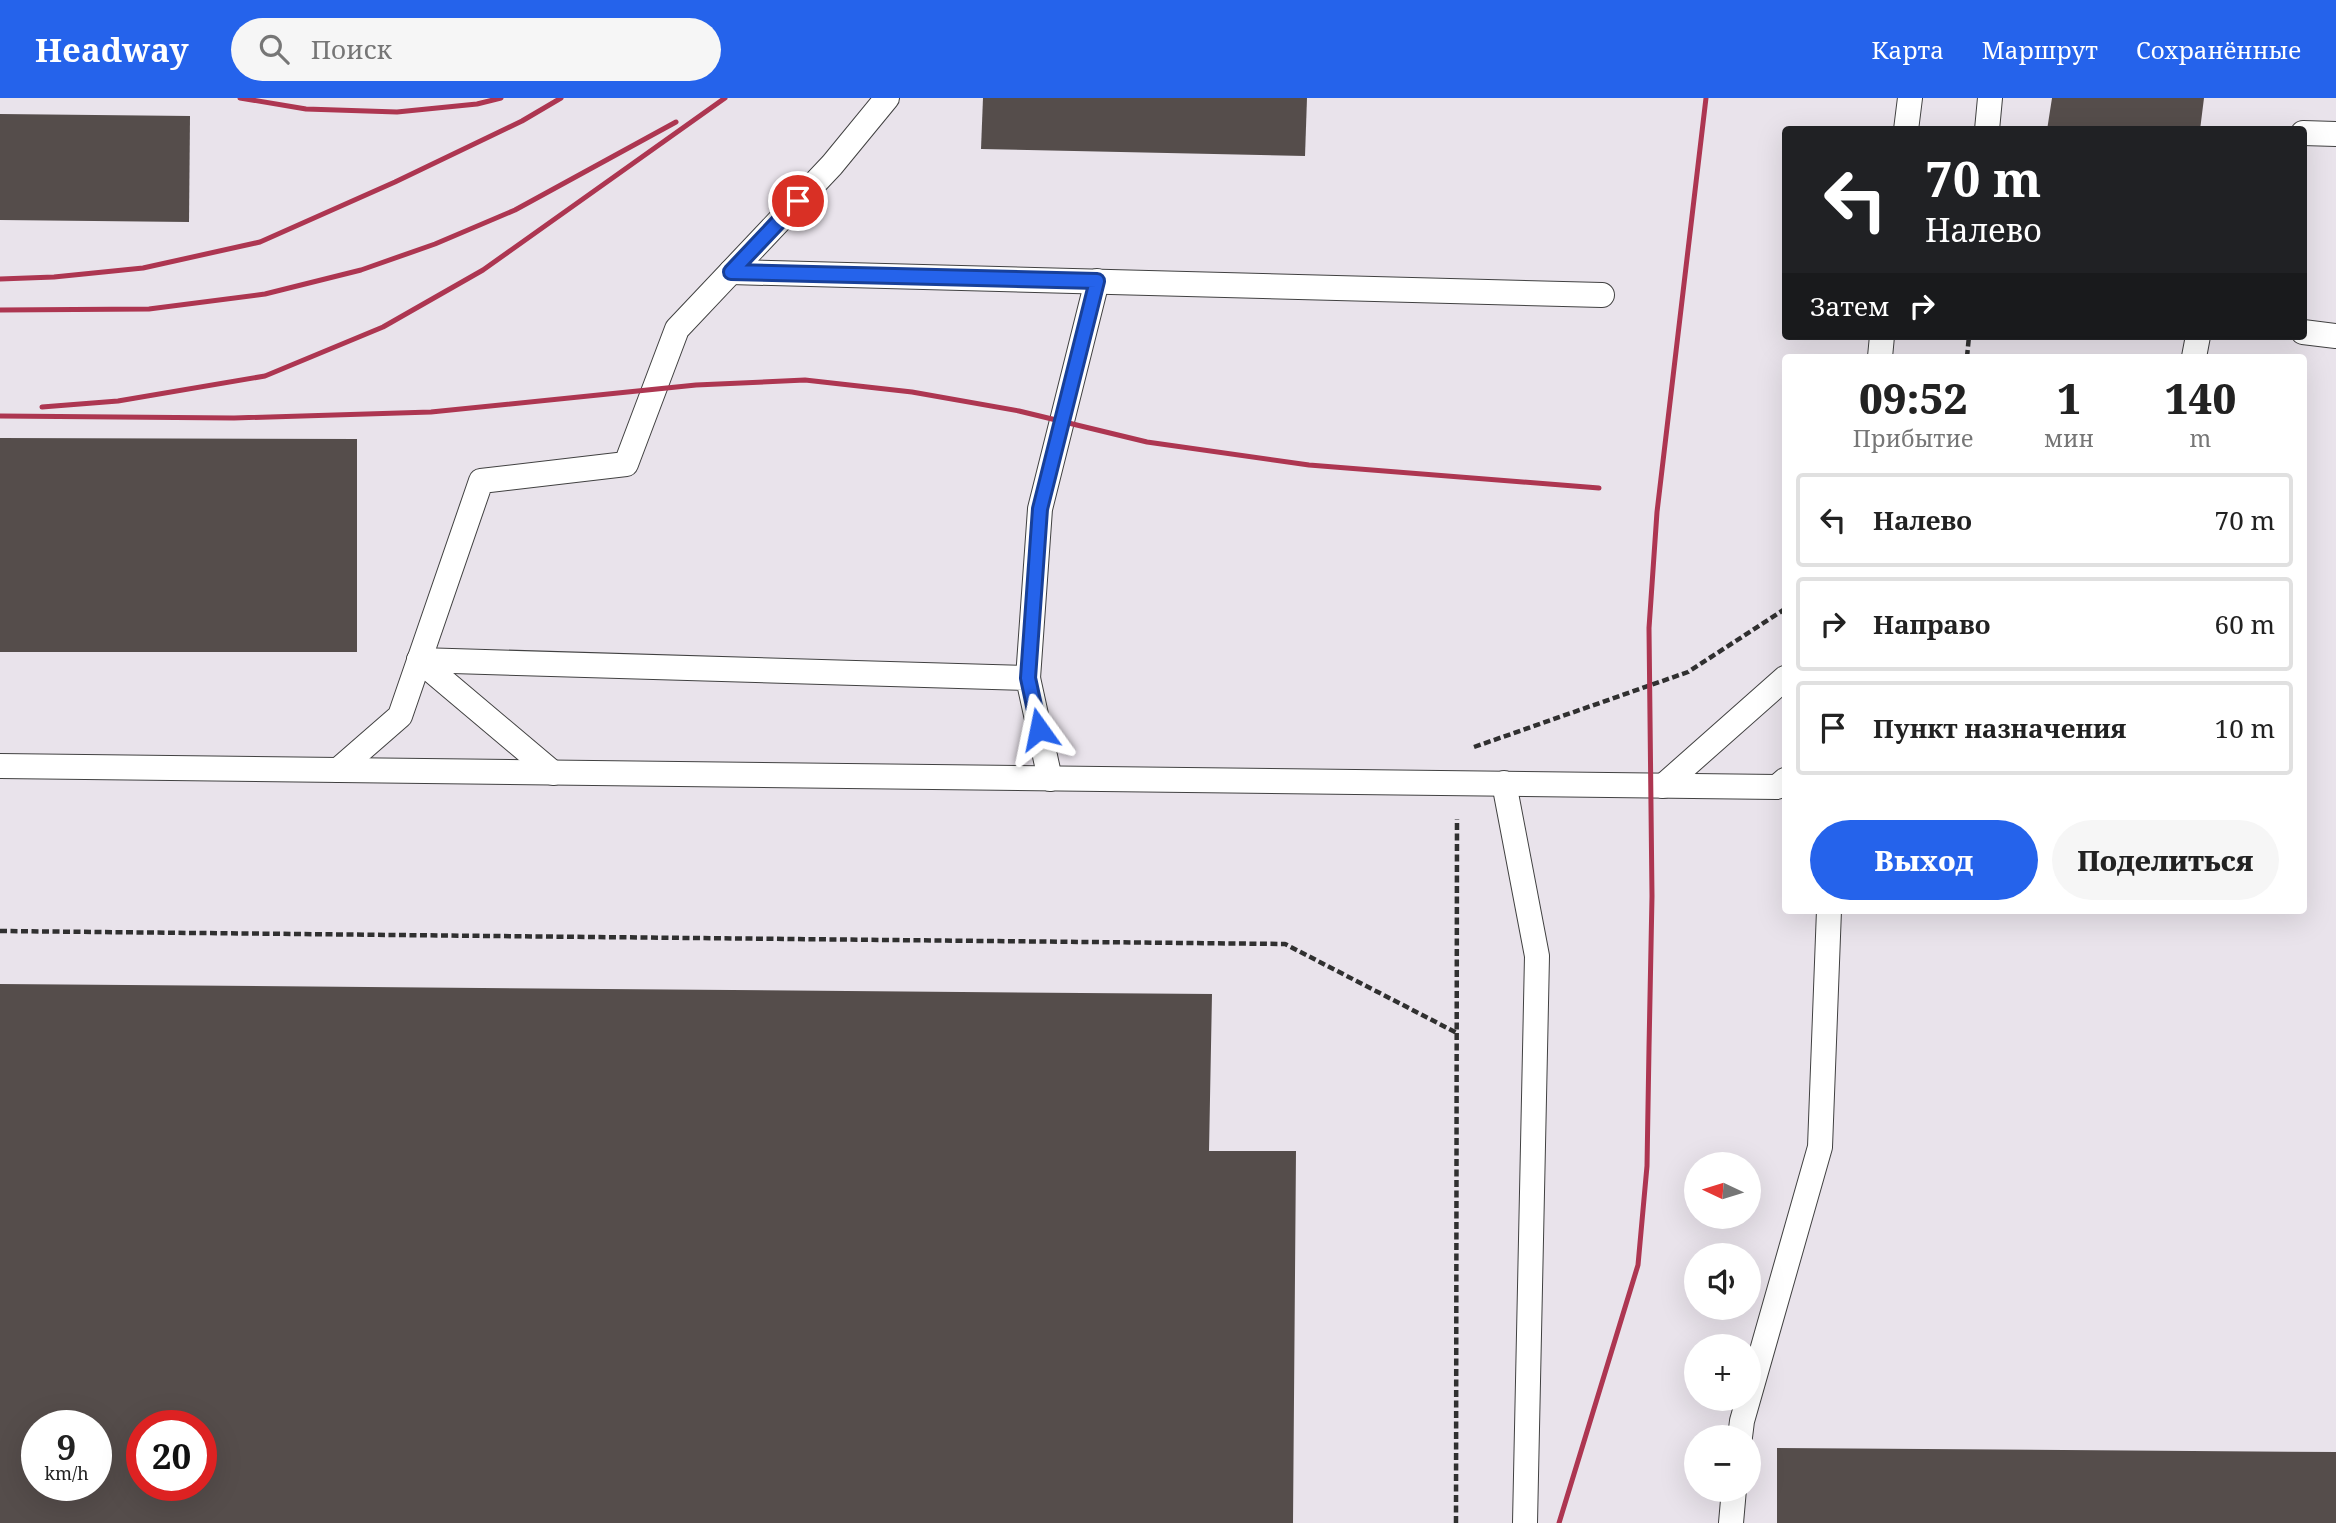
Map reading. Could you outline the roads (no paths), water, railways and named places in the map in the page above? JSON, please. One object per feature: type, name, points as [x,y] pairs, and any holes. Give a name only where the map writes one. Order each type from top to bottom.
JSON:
[{"type":"lane","points":[[338,770],[400,716],[481,481],[626,464],[677,329],[832,165],[887,98]]},
{"type":"lane","points":[[1906,126],[1910,98]]},
{"type":"lane","points":[[1987,126],[1990,98]]},
{"type":"lane","points":[[2307,133],[2336,134]]},
{"type":"lane","points":[[731,272],[1602,295]]},
{"type":"lane","points":[[1050,779],[1028,678],[1040,509],[1097,281]]},
{"type":"lane","points":[[2307,332],[2336,336]]},
{"type":"lane","points":[[419,660],[1028,678]]},
{"type":"lane","points":[[419,660],[553,773]]},
{"type":"lane","points":[[1663,786],[1782,681]]},
{"type":"lane","points":[[0,766],[1663,786],[1777,787],[1782,783]]},
{"type":"lane","points":[[1504,783],[1537,956],[1525,1523]]},
{"type":"lane","points":[[1742,1425],[1820,1147],[1829,914]]},
{"type":"lane","points":[[1731,1523],[1733,1502]]},
{"type":"railway","points":[[240,98],[306,109],[397,112],[477,104],[501,98]]},
{"type":"railway","points":[[0,279],[54,277],[143,268],[260,242],[395,182],[522,121],[561,98]]},
{"type":"railway","points":[[42,407],[118,401],[265,376],[383,327],[483,270],[725,98]]},
{"type":"railway","points":[[1559,1523],[1638,1265],[1647,1166],[1652,896],[1649,628],[1657,512],[1706,98]]},
{"type":"railway","points":[[0,310],[149,309],[265,294],[361,270],[435,244],[515,210],[676,122]]},
{"type":"railway","points":[[0,416],[234,418],[431,412],[696,385],[805,380],[912,392],[1019,411],[1147,442],[1309,465],[1599,488]]}]
